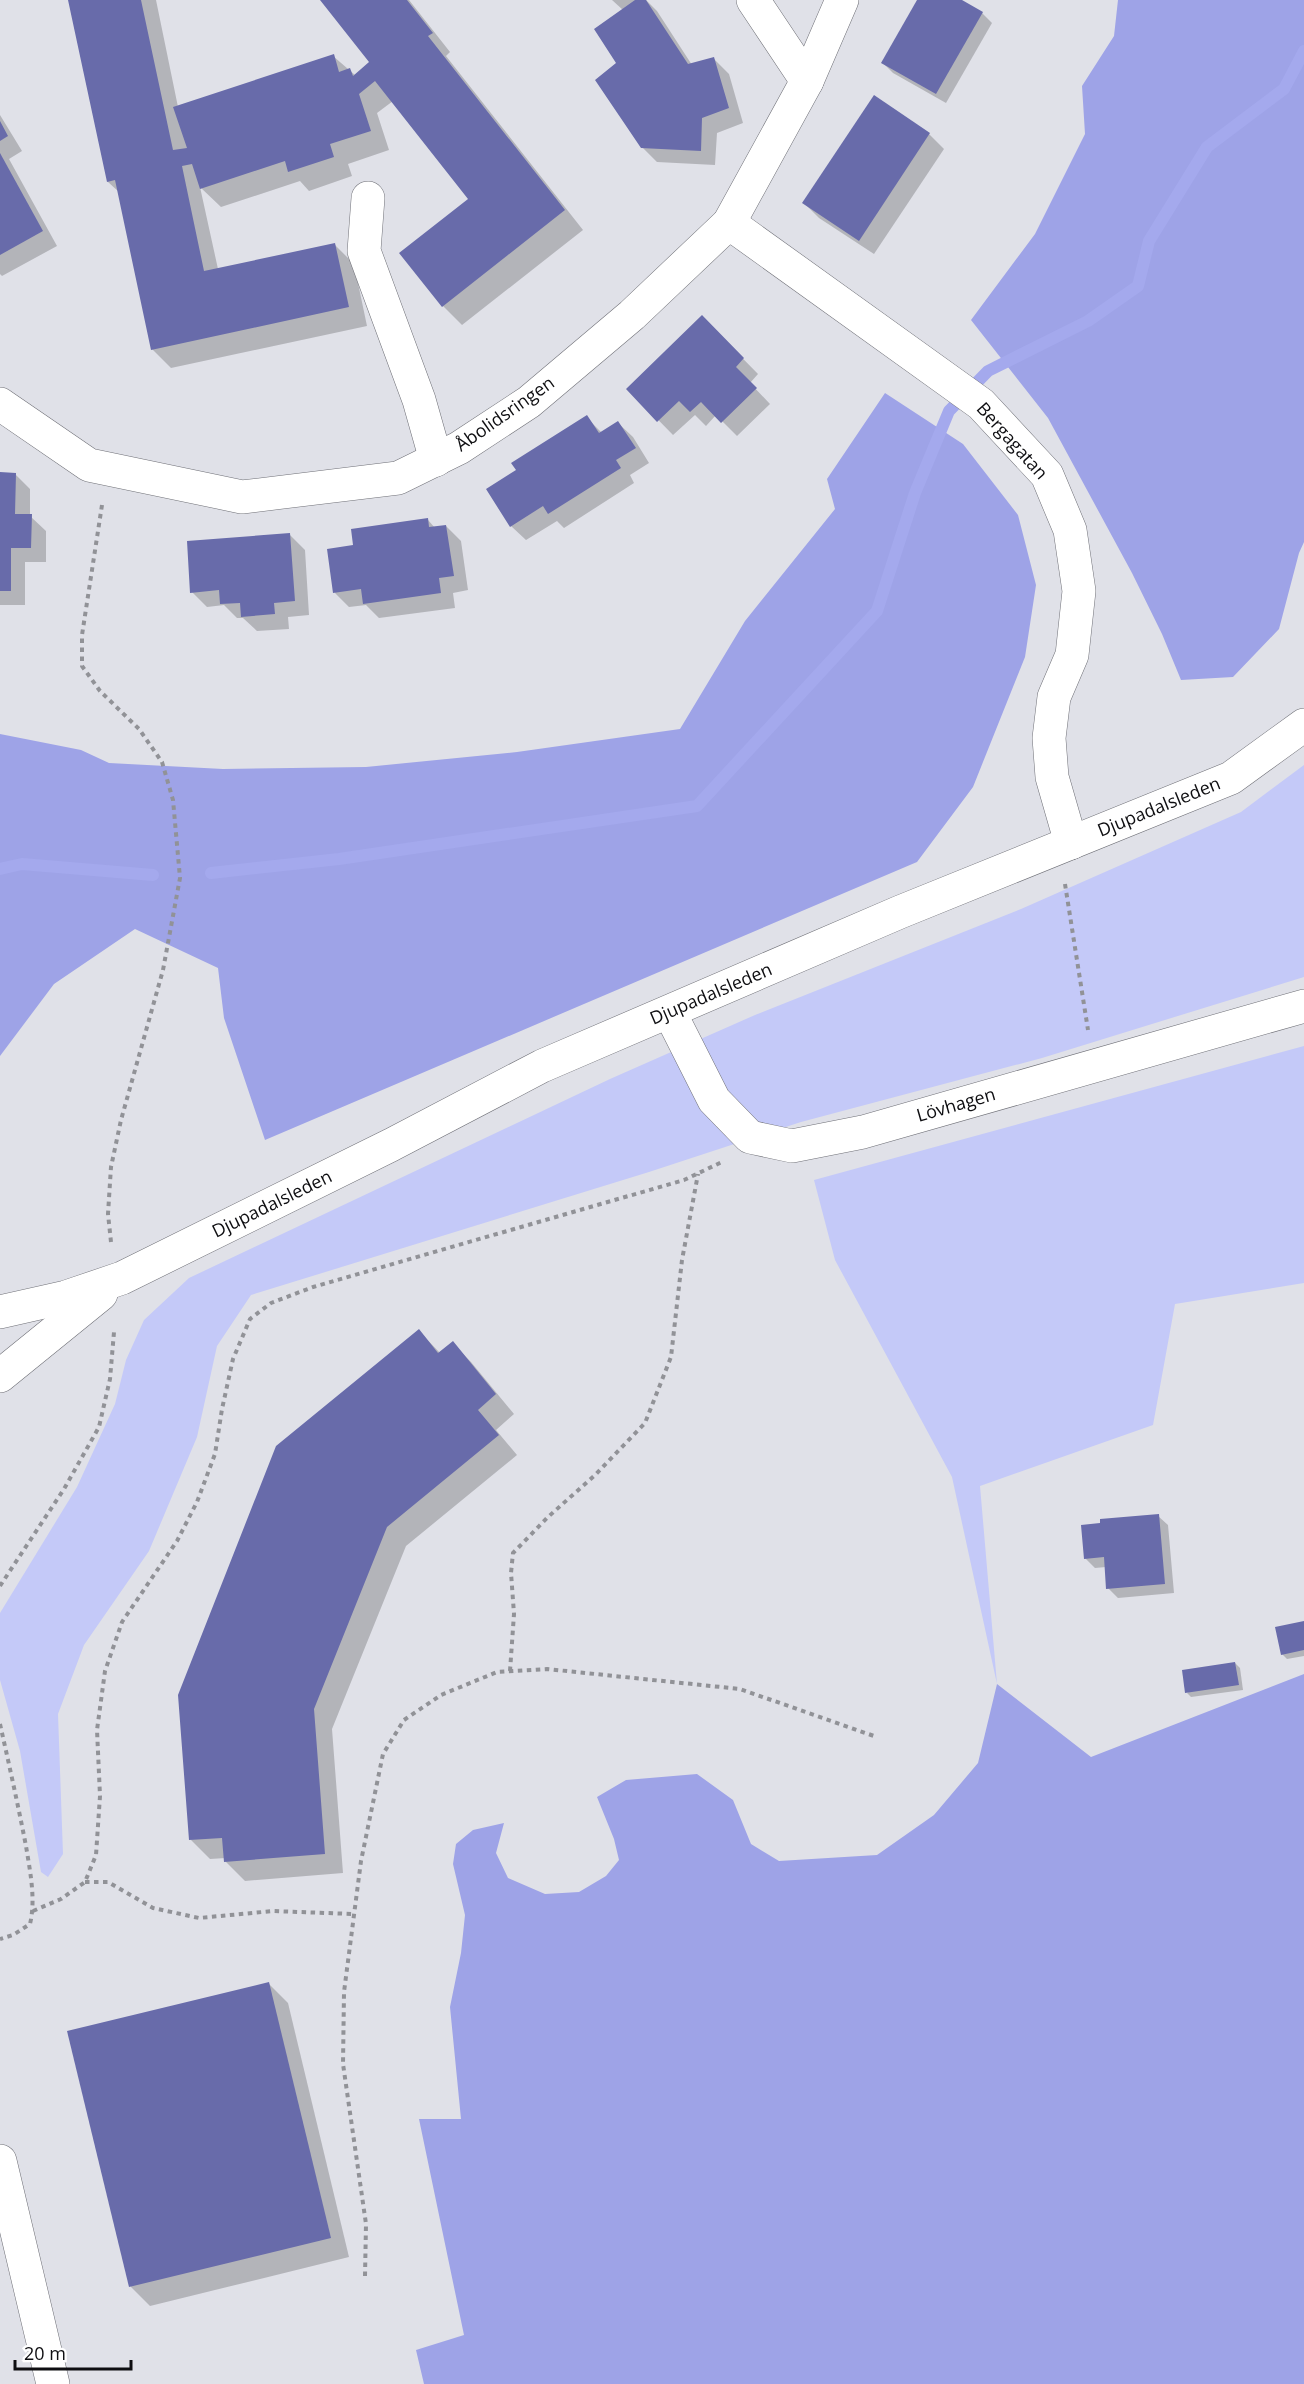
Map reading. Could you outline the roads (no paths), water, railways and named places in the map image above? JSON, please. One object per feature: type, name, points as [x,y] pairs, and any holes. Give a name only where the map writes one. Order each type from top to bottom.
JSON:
[{"type":"street","points":[[753,0],[807,81]]},
{"type":"street","name":"Åbolidsringen","points":[[0,404],[89,465],[242,497],[398,478],[459,448],[529,402],[632,315],[729,223],[807,81],[842,0]]},
{"type":"street","points":[[368,198],[364,250],[419,400],[436,459]]},
{"type":"street","name":"Bergagatan","points":[[729,223],[981,404],[1047,475],[1070,530],[1079,591],[1072,655],[1054,697],[1049,738],[1052,777],[1071,843]]},
{"type":"street","name":"Djupadalsleden","points":[[0,1312],[66,1297],[117,1263],[391,1145],[542,1066],[900,912],[1231,778],[1304,725]]},
{"type":"street","name":"Lövhagen","points":[[670,1012],[714,1100],[750,1137],[792,1146],[853,1134],[1304,1006]]},
{"type":"street","name":"Djupadalsleden","points":[[0,1376],[58,1327],[117,1263]]},
{"type":"street","points":[[0,2161],[53,2384]]},
{"type":"waterway","points":[[211,873],[339,859],[697,806],[877,611],[915,493],[949,411],[988,371],[1088,321],[1138,286],[1149,241],[1207,147],[1284,89],[1304,51]]},
{"type":"waterway","points":[[0,869],[22,864],[153,875]]}]
